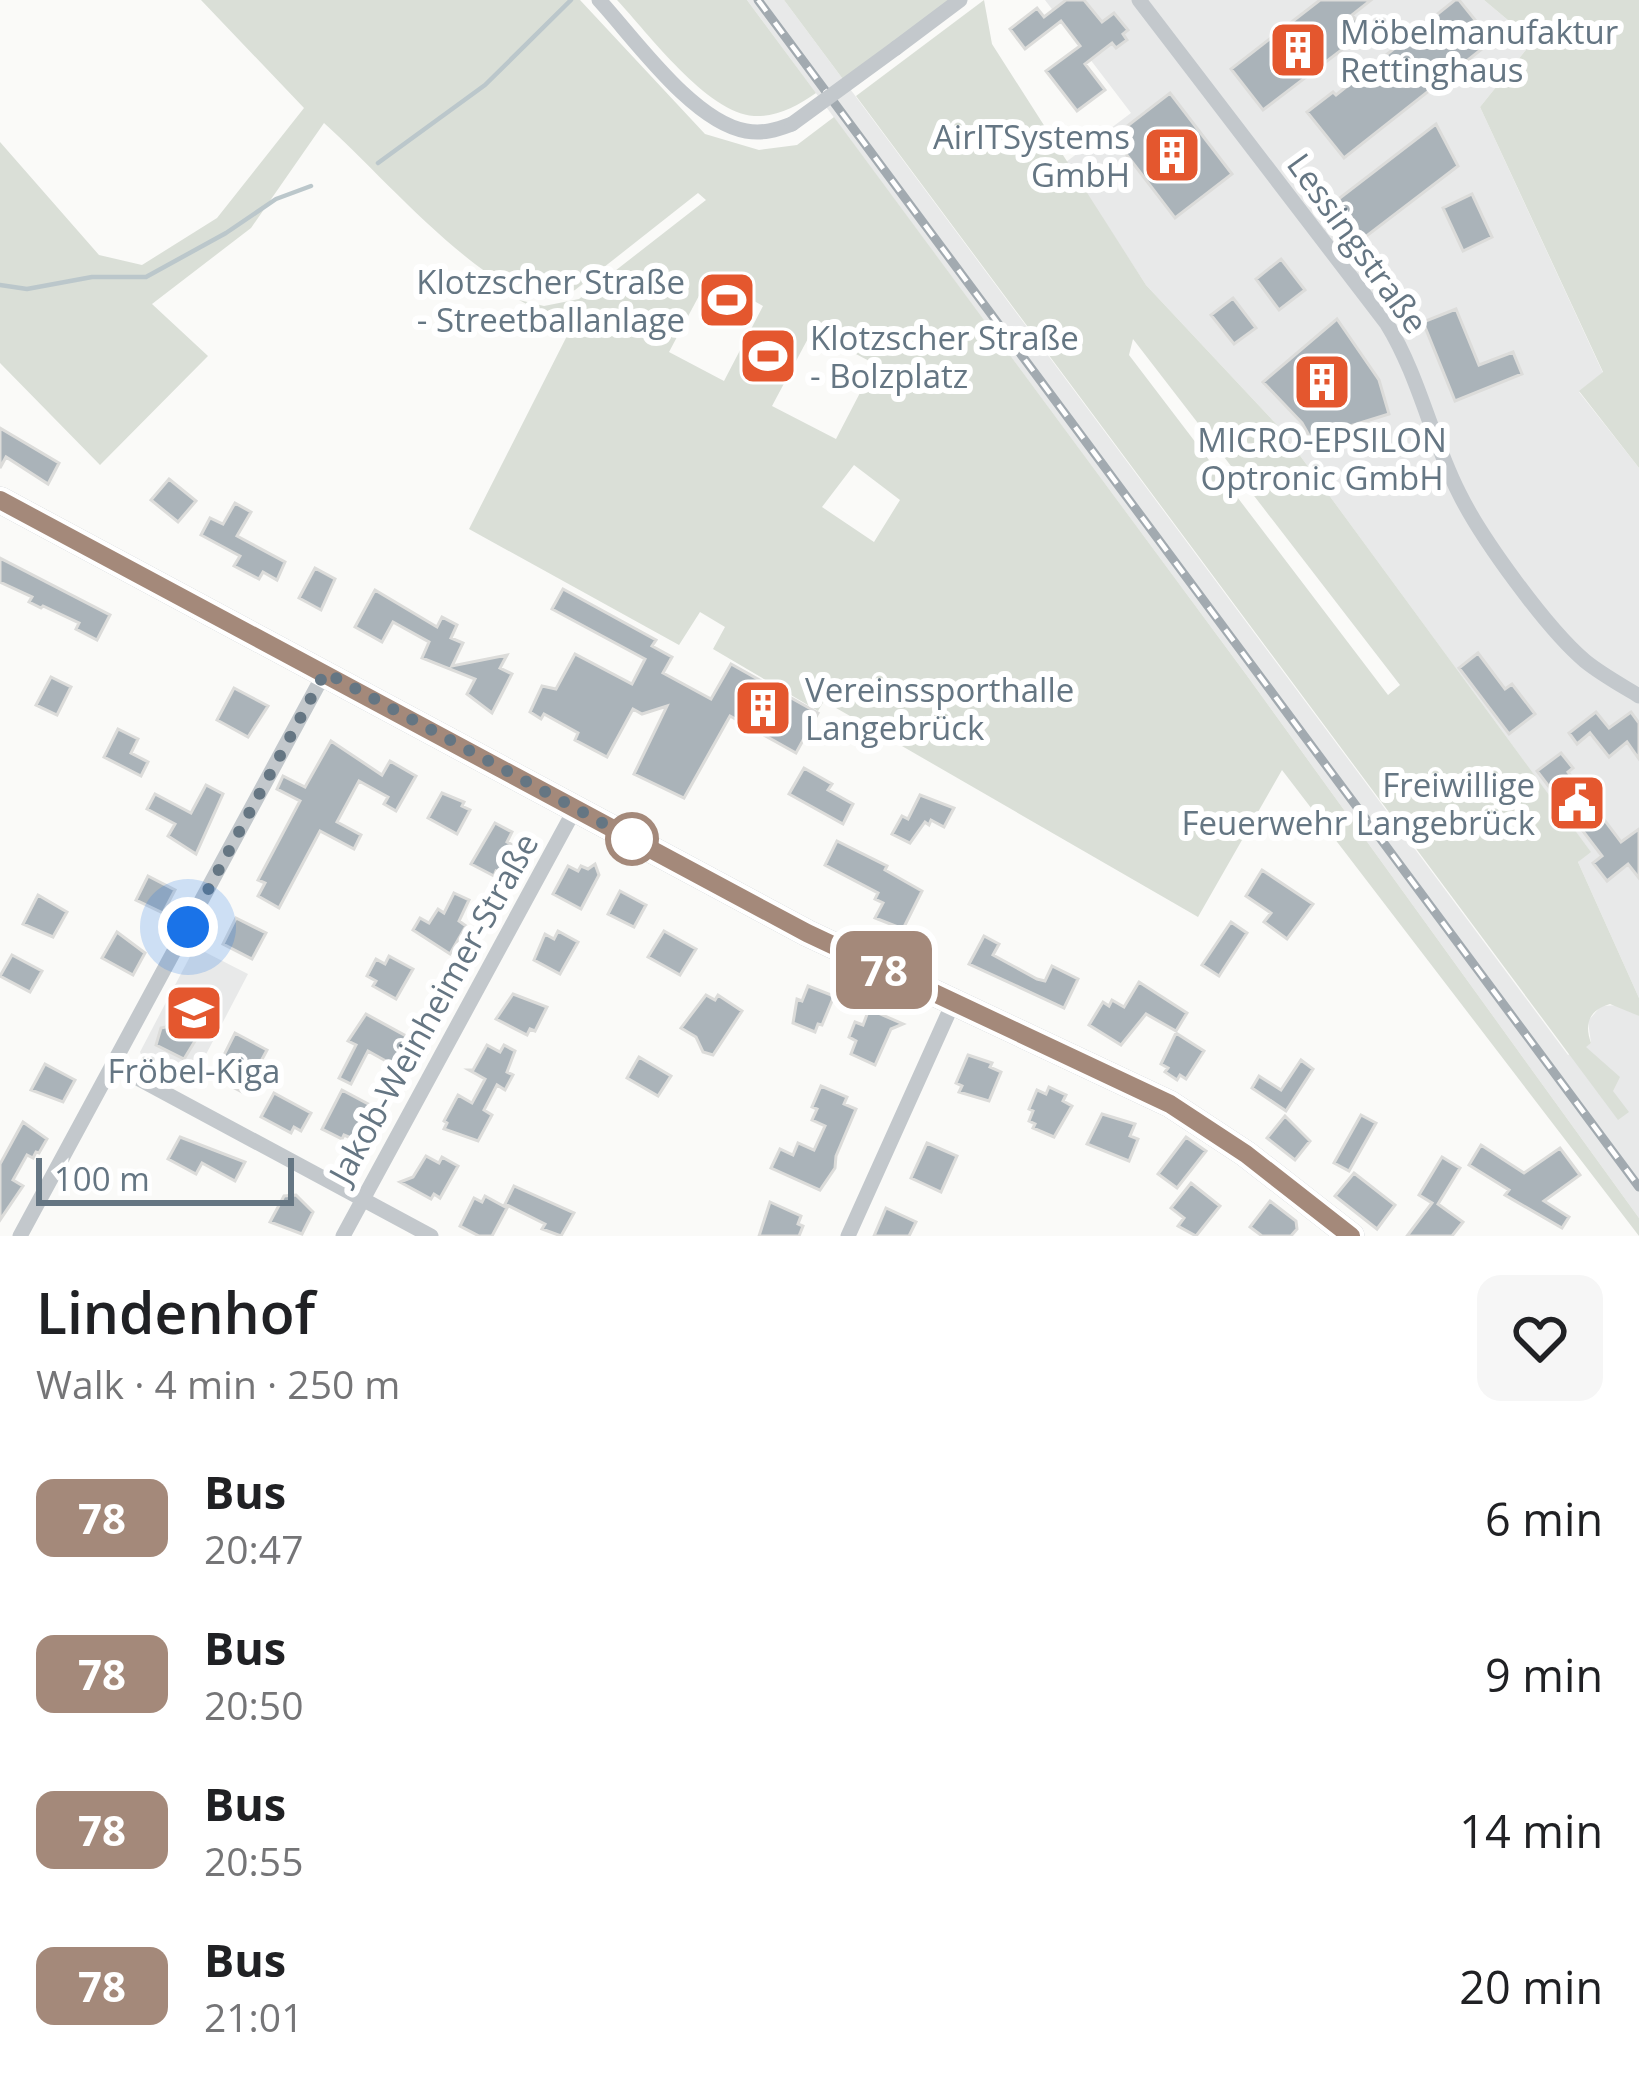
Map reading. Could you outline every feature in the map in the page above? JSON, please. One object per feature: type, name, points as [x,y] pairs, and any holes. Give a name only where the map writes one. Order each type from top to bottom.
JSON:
[{"type":"main road","points":[[0,500],[807,933],[1170,1104],[1246,1154],[1351,1236]]},
{"type":"main road","points":[[1316,1209],[1324,1236]]},
{"type":"street","points":[[599,0],[691,100],[742,130],[770,132],[792,124],[960,0]]},
{"type":"street","name":"Lessingstraße","points":[[1139,0],[1387,324],[1402,349],[1458,492],[1479,528],[1565,641],[1588,663],[1639,696]]},
{"type":"street","points":[[20,1236],[325,672]]},
{"type":"street","name":"Jakob-Weinheimer-Straße","points":[[343,1236],[575,809]]},
{"type":"street","points":[[848,1236],[952,1003]]},
{"type":"street","points":[[113,1065],[431,1236]]},
{"type":"shaded area","points":[[201,0],[580,0],[705,134],[759,150],[797,145],[834,117],[1248,677],[1639,1218],[1639,1236],[1282,770],[1198,917],[824,701],[818,711],[713,649],[725,627],[700,612],[679,645],[469,529],[571,328],[519,300],[544,306],[579,299],[706,200],[698,193],[575,290],[536,297],[505,284],[451,244],[324,123],[251,228],[152,304],[208,356],[100,465],[0,363],[0,142],[99,255],[142,265],[217,218],[304,108]],"holes":[[[709,277],[717,282],[706,304],[736,320],[747,297],[763,306],[724,381],[669,352]],[[812,331],[875,364],[836,439],[772,406]],[[854,465],[900,500],[874,542],[822,507]]]},
{"type":"shaded area","points":[[617,0],[747,0],[816,93],[771,115],[736,112],[698,87]]},
{"type":"shaded area","points":[[747,0],[784,0],[1568,1055],[1591,1043],[1588,1021],[1601,1006],[1619,1005],[1639,1016],[1639,1218],[1248,677]]},
{"type":"shaded area","points":[[784,0],[955,0],[845,82]]},
{"type":"shaded area","points":[[984,0],[992,44],[1146,285],[1279,427],[1591,852],[1578,862],[1639,998],[1639,1016],[1610,1004],[1597,1010],[1590,1019],[1591,1043],[1586,1047],[1620,1077],[1613,1091],[1629,1112],[1618,1120],[856,96]],"holes":[[[1133,339],[1400,685],[1388,695],[1129,355]]]},
{"type":"shaded area","points":[[1045,0],[1484,0],[1533,41],[1480,107],[1603,373],[1579,392],[1639,468],[1639,998],[1578,862],[1590,851],[1279,427],[1146,285],[1066,162],[1131,113]]},
{"type":"shaded area","points":[[1484,0],[1639,0],[1639,468],[1579,391],[1603,372],[1480,107],[1533,41]]},
{"type":"shaded area","name":"Fröbel-Kiga","points":[[195,947],[248,974],[190,1085],[144,1061],[140,1052]]},
{"type":"building","points":[[1066,0],[1084,0],[1102,22],[1114,13],[1128,30],[1123,34],[1127,40],[1116,48],[1112,43],[1085,64],[1105,90],[1077,111],[1046,71],[1080,46],[1061,21],[1025,49],[1010,29],[1037,8],[1044,17]]},
{"type":"building","name":"Möbelmanufaktur Rettinghaus","points":[[1320,0],[1371,0],[1352,15],[1365,32],[1263,110],[1231,69]]},
{"type":"building","points":[[1455,0],[1492,41],[1344,158],[1307,112],[1333,92],[1336,95]]},
{"type":"building","name":"AirITSystems GmbH","points":[[1170,93],[1232,174],[1175,218],[1113,137]]},
{"type":"building","points":[[1436,124],[1458,166],[1360,241],[1332,204]]},
{"type":"building","points":[[1472,194],[1492,237],[1463,251],[1443,208]]},
{"type":"building","points":[[1281,259],[1305,290],[1279,310],[1256,279]]},
{"type":"building","points":[[1233,298],[1256,328],[1234,344],[1211,315]]},
{"type":"building","points":[[1456,309],[1479,365],[1513,352],[1522,374],[1455,401],[1423,322]]},
{"type":"building","name":"MICRO-EPSILON Optronic GmbH","points":[[1337,319],[1379,380],[1389,414],[1344,428],[1315,446],[1302,423],[1263,382]]},
{"type":"building","points":[[0,428],[59,463],[48,484],[6,457],[0,468]]},
{"type":"building","points":[[169,479],[196,501],[178,522],[151,500]]},
{"type":"building","points":[[235,503],[251,512],[237,536],[285,562],[277,580],[263,572],[259,579],[234,566],[240,556],[201,535],[210,518],[223,524]]},
{"type":"building","points":[[0,558],[110,615],[97,640],[76,629],[79,623],[29,602],[32,597],[0,582]]},
{"type":"building","points":[[315,568],[335,579],[321,610],[299,598]]},
{"type":"building","points":[[563,589],[656,640],[652,646],[672,657],[663,673],[711,699],[731,664],[818,713],[796,753],[730,716],[684,798],[634,774],[667,706],[642,714],[633,709],[607,757],[575,740],[578,733],[544,714],[541,719],[530,712],[542,686],[556,689],[575,654],[632,684],[645,659],[552,609]]},
{"type":"building","points":[[375,590],[437,627],[442,617],[457,625],[451,638],[463,643],[452,666],[507,655],[500,668],[512,674],[492,713],[467,694],[475,679],[422,658],[429,642],[393,622],[382,642],[355,627]]},
{"type":"building","points":[[1478,653],[1505,689],[1512,684],[1535,714],[1509,734],[1459,668]]},
{"type":"building","points":[[51,677],[71,687],[57,715],[36,705]]},
{"type":"building","points":[[234,688],[268,706],[248,737],[217,720]]},
{"type":"building","points":[[1596,712],[1609,728],[1631,712],[1639,723],[1639,759],[1627,742],[1609,757],[1590,733],[1577,744],[1569,733]]},
{"type":"building","points":[[118,729],[138,739],[131,753],[148,762],[141,776],[104,757]]},
{"type":"building","points":[[331,741],[382,775],[390,761],[416,776],[396,811],[384,804],[388,797],[359,781],[337,822],[361,835],[354,849],[320,831],[279,908],[258,896],[265,883],[258,880],[300,801],[277,789],[283,776],[305,787]]},
{"type":"building","name":"Freiwillige Feuerwehr Langebrück","points":[[1561,753],[1573,768],[1568,772],[1621,842],[1639,829],[1639,878],[1628,864],[1607,881],[1593,863],[1602,856],[1537,771]]},
{"type":"building","points":[[804,768],[832,784],[828,790],[853,804],[843,824],[789,794]]},
{"type":"building","points":[[206,785],[223,794],[196,854],[168,836],[175,824],[147,809],[155,794],[191,813]]},
{"type":"building","points":[[442,793],[464,802],[462,806],[470,810],[457,834],[428,818]]},
{"type":"building","points":[[920,795],[954,808],[944,827],[925,822],[910,843],[892,834],[902,816],[908,819]]},
{"type":"building","points":[[495,823],[512,832],[507,842],[516,847],[503,874],[496,871],[494,876],[471,864]]},
{"type":"building","points":[[837,841],[887,866],[885,870],[922,891],[903,929],[875,918],[883,903],[875,899],[878,893],[825,865]]},
{"type":"building","points":[[595,864],[599,875],[581,909],[553,894],[568,866],[578,871]]},
{"type":"building","points":[[1262,870],[1313,904],[1287,939],[1264,922],[1271,913],[1246,896]]},
{"type":"building","points":[[148,876],[175,890],[163,913],[136,900]]},
{"type":"building","points":[[620,891],[646,905],[634,927],[608,914]]},
{"type":"building","points":[[454,893],[469,900],[459,921],[466,926],[450,954],[413,930],[420,918],[429,923],[438,909],[444,913]]},
{"type":"building","points":[[38,895],[67,912],[53,937],[23,924]]},
{"type":"building","points":[[236,918],[266,933],[252,959],[223,944]]},
{"type":"building","points":[[1231,922],[1247,933],[1219,976],[1202,965]]},
{"type":"building","points":[[558,931],[578,942],[560,974],[534,960],[545,934],[554,939]]},
{"type":"building","points":[[664,931],[696,949],[680,975],[648,957]]},
{"type":"building","points":[[117,932],[145,953],[133,975],[102,958]]},
{"type":"building","points":[[984,936],[999,944],[993,955],[1037,979],[1045,981],[1052,966],[1078,979],[1064,1008],[969,964]]},
{"type":"building","points":[[12,955],[42,971],[30,992],[0,976]]},
{"type":"building","points":[[389,956],[413,969],[396,999],[373,986],[376,981],[367,976],[376,959],[385,964]]},
{"type":"building","points":[[1139,982],[1187,1013],[1176,1031],[1146,1014],[1121,1045],[1089,1025],[1103,1002],[1109,1006],[1112,1000],[1124,1007]]},
{"type":"building","points":[[808,986],[834,996],[815,1032],[793,1023],[797,999],[802,1001]]},
{"type":"building","points":[[513,994],[547,1007],[535,1031],[530,1029],[527,1035],[496,1019]]},
{"type":"building","points":[[706,995],[715,1000],[718,995],[742,1011],[713,1055],[703,1052],[696,1037],[681,1028]]},
{"type":"building","points":[[176,1008],[206,1023],[184,1059],[156,1045],[161,1028]]},
{"type":"building","points":[[869,1009],[903,1024],[891,1029],[875,1065],[851,1054],[856,1041],[849,1037],[855,1022],[863,1025]]},
{"type":"building","points":[[366,1014],[406,1036],[393,1065],[368,1051],[351,1084],[339,1078],[356,1045],[348,1041]]},
{"type":"building","points":[[235,1033],[267,1050],[244,1093],[219,1080],[230,1060],[223,1057]]},
{"type":"building","points":[[1176,1033],[1204,1051],[1186,1079],[1180,1075],[1177,1080],[1161,1064]]},
{"type":"building","points":[[487,1045],[500,1052],[504,1045],[515,1051],[507,1072],[513,1075],[505,1090],[497,1085],[484,1110],[492,1115],[478,1141],[444,1129],[444,1121],[458,1095],[472,1103],[485,1079],[469,1070]]},
{"type":"building","points":[[968,1055],[992,1063],[990,1067],[1001,1072],[989,1101],[959,1092],[962,1086],[956,1083]]},
{"type":"building","points":[[639,1057],[671,1076],[658,1096],[627,1078]]},
{"type":"building","points":[[1301,1060],[1313,1069],[1286,1111],[1252,1088],[1259,1076],[1281,1090]]},
{"type":"building","points":[[45,1064],[75,1080],[63,1102],[31,1090]]},
{"type":"building","points":[[821,1086],[847,1097],[844,1104],[856,1109],[835,1168],[820,1190],[771,1168],[780,1149],[793,1155],[798,1143],[814,1150],[825,1126],[812,1120]]},
{"type":"building","points":[[1049,1087],[1066,1095],[1063,1101],[1072,1106],[1054,1137],[1033,1128],[1035,1124],[1029,1121],[1037,1090],[1046,1094]]},
{"type":"building","points":[[342,1090],[370,1105],[362,1128],[358,1125],[351,1138],[344,1135],[342,1139],[322,1129]]},
{"type":"building","points":[[274,1093],[311,1113],[301,1131],[294,1127],[291,1133],[261,1117]]},
{"type":"building","points":[[1102,1114],[1135,1124],[1130,1136],[1138,1139],[1129,1161],[1087,1144]]},
{"type":"building","points":[[1361,1115],[1376,1123],[1349,1171],[1334,1163]]},
{"type":"building","points":[[1285,1116],[1310,1141],[1295,1160],[1267,1138]]},
{"type":"building","points":[[23,1122],[47,1139],[33,1158],[27,1155],[13,1180],[23,1186],[0,1220],[0,1164]]},
{"type":"building","points":[[180,1137],[245,1162],[235,1181],[202,1163],[196,1174],[168,1159]]},
{"type":"building","points":[[1186,1137],[1206,1151],[1177,1188],[1158,1174]]},
{"type":"building","points":[[927,1143],[957,1156],[941,1192],[911,1178]]},
{"type":"building","points":[[1481,1145],[1524,1173],[1560,1148],[1580,1175],[1544,1201],[1569,1217],[1562,1228],[1505,1195],[1509,1190],[1469,1165]]},
{"type":"building","points":[[426,1156],[439,1163],[442,1157],[458,1166],[440,1198],[434,1194],[431,1199],[400,1182],[413,1177]]},
{"type":"building","points":[[1442,1157],[1460,1168],[1438,1204],[1463,1222],[1452,1236],[1407,1236],[1432,1203],[1419,1195]]},
{"type":"building","points":[[1354,1173],[1395,1205],[1377,1229],[1335,1196]]},
{"type":"building","points":[[1191,1183],[1220,1206],[1196,1236],[1178,1226],[1184,1218],[1171,1208]]},
{"type":"building","points":[[514,1186],[574,1213],[561,1236],[505,1204]]},
{"type":"building","points":[[296,1195],[313,1212],[302,1234],[270,1222],[284,1196]]},
{"type":"building","points":[[485,1196],[507,1208],[492,1236],[479,1236],[460,1226],[474,1198],[482,1202]]},
{"type":"building","points":[[1270,1201],[1296,1221],[1291,1236],[1262,1236],[1250,1227]]},
{"type":"building","points":[[770,1202],[801,1216],[799,1236],[759,1236]]},
{"type":"building","points":[[886,1208],[916,1222],[909,1236],[874,1236]]},
{"type":"waterway","points":[[378,163],[485,85],[571,0]]},
{"type":"waterway","points":[[0,285],[27,289],[92,277],[146,277],[276,199],[311,186]]},
{"type":"railway","points":[[758,0],[1639,1187]]},
{"type":"bus line","name":"78","points":[[0,500],[807,933],[1139,1087],[1246,1154],[1351,1236]]},
{"type":"place","name":"Möbelmanufaktur Rettinghaus","points":[[1298,50]]},
{"type":"place","name":"AirITSystems GmbH","points":[[1172,155]]},
{"type":"place","name":"Klotzscher Straße - Streetballanlage","points":[[727,300]]},
{"type":"place","name":"Klotzscher Straße - Bolzplatz","points":[[768,356]]},
{"type":"place","name":"MICRO-EPSILON Optronic GmbH","points":[[1322,382]]},
{"type":"place","name":"Vereinssporthalle Langebrück","points":[[763,708]]},
{"type":"place","name":"Freiwillige Feuerwehr Langebrück","points":[[1577,803]]},
{"type":"place","name":"Fröbel-Kiga","points":[[194,1013]]},
{"type":"route","points":[[188,927],[325,672],[632,839]]}]
